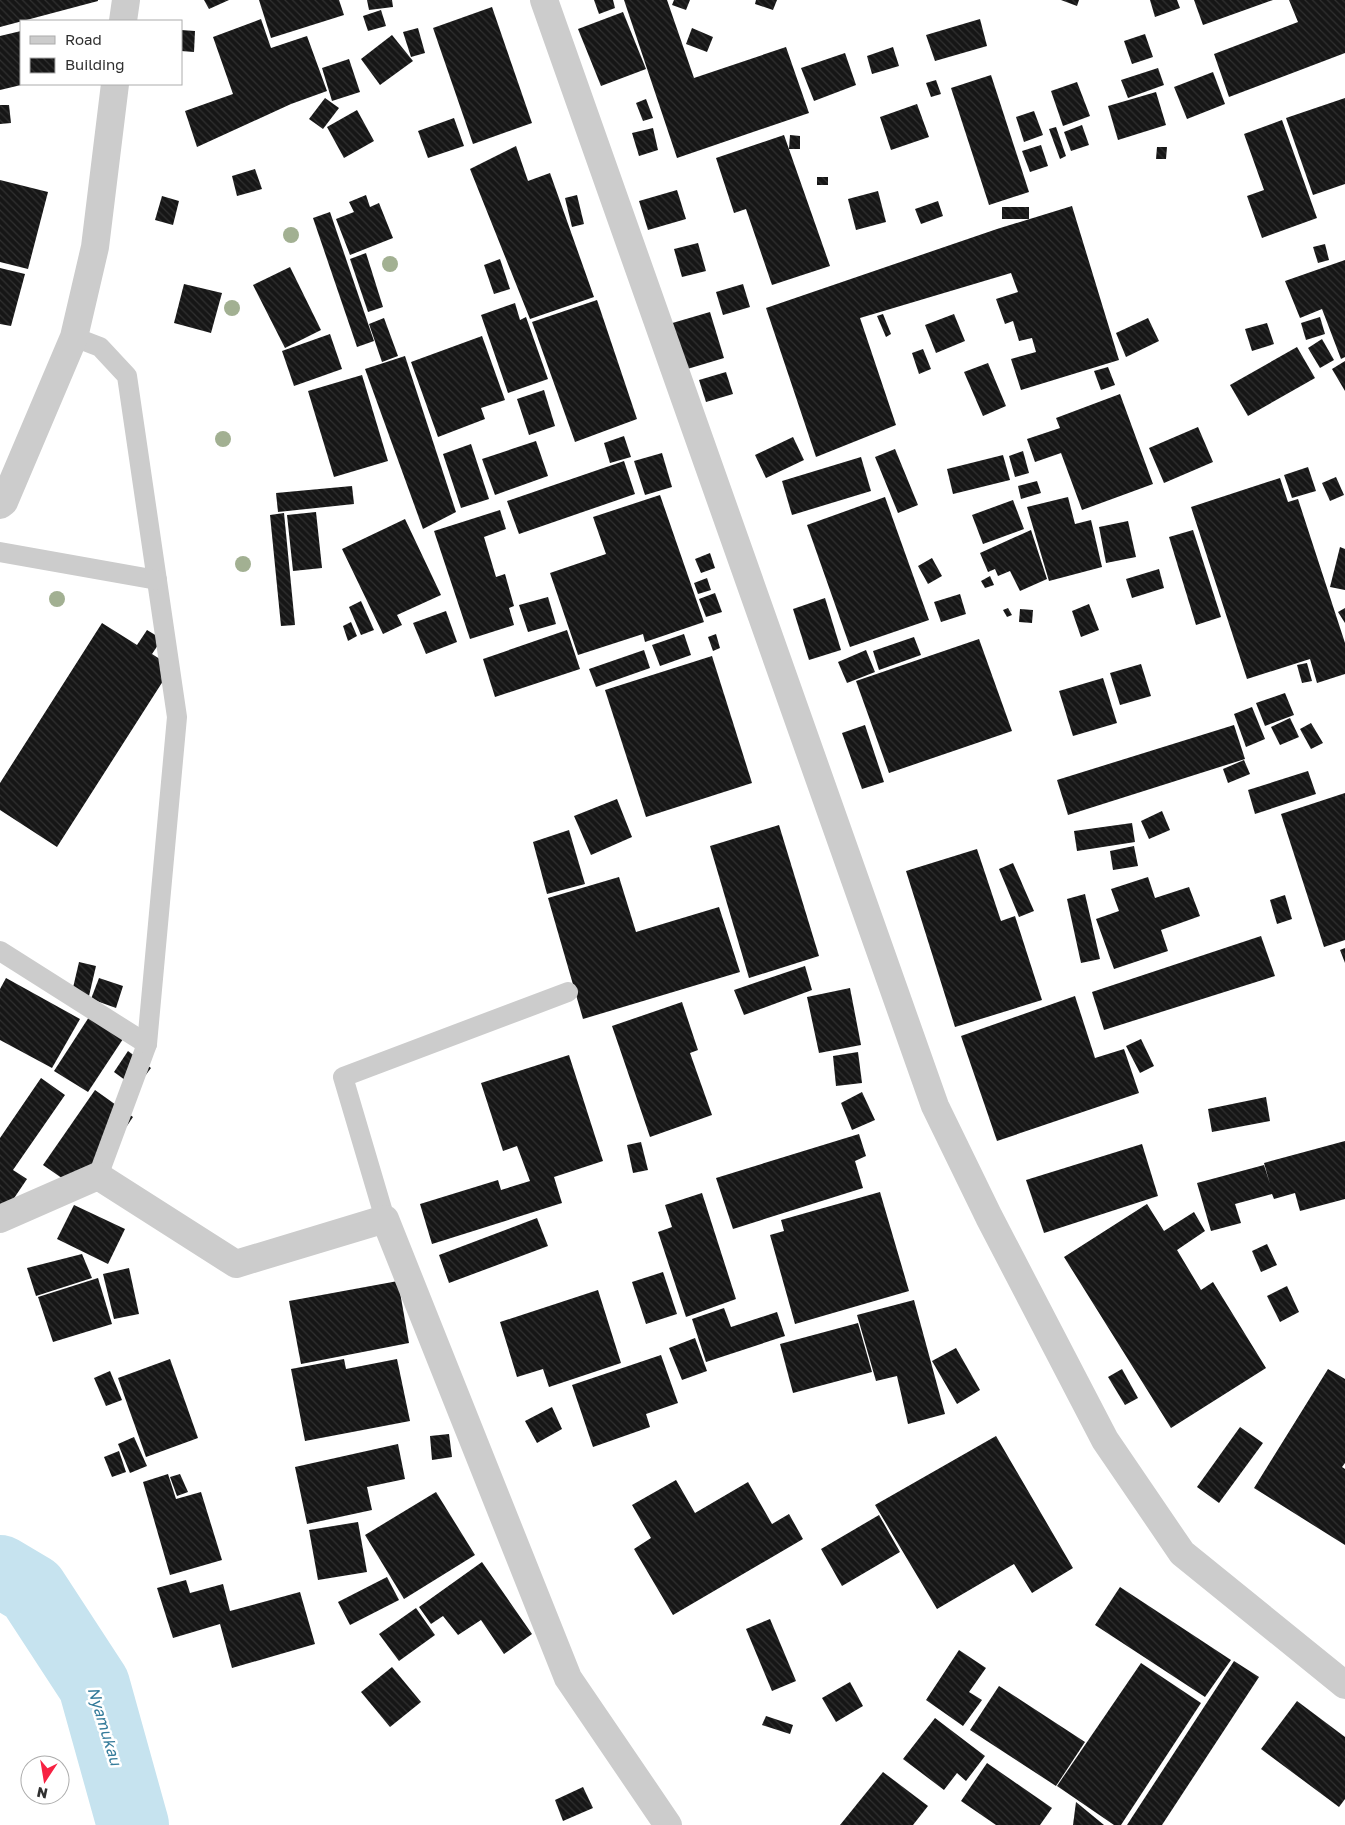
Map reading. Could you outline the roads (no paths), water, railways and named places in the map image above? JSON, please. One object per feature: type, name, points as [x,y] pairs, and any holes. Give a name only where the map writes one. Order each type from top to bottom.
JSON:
[{"type":"street","points":[[123,20],[126,0]]},
{"type":"street","points":[[544,0],[935,1106],[988,1217],[1105,1440],[1182,1553],[1345,1685]]},
{"type":"street","points":[[0,505],[4,502],[74,338],[95,247],[115,85]]},
{"type":"street","points":[[0,1218],[98,1176],[236,1264],[386,1219],[568,1678],[668,1825]]},
{"type":"lane","points":[[74,338],[100,347],[127,376],[177,717],[148,1044],[98,1176]]},
{"type":"lane","points":[[0,552],[157,580]]},
{"type":"lane","points":[[0,951],[148,1044]]},
{"type":"lane","points":[[386,1219],[343,1077],[568,992]]},
{"type":"waterway","name":"Nyamukau","points":[[0,1571],[32,1590],[94,1685],[133,1825]]}]
